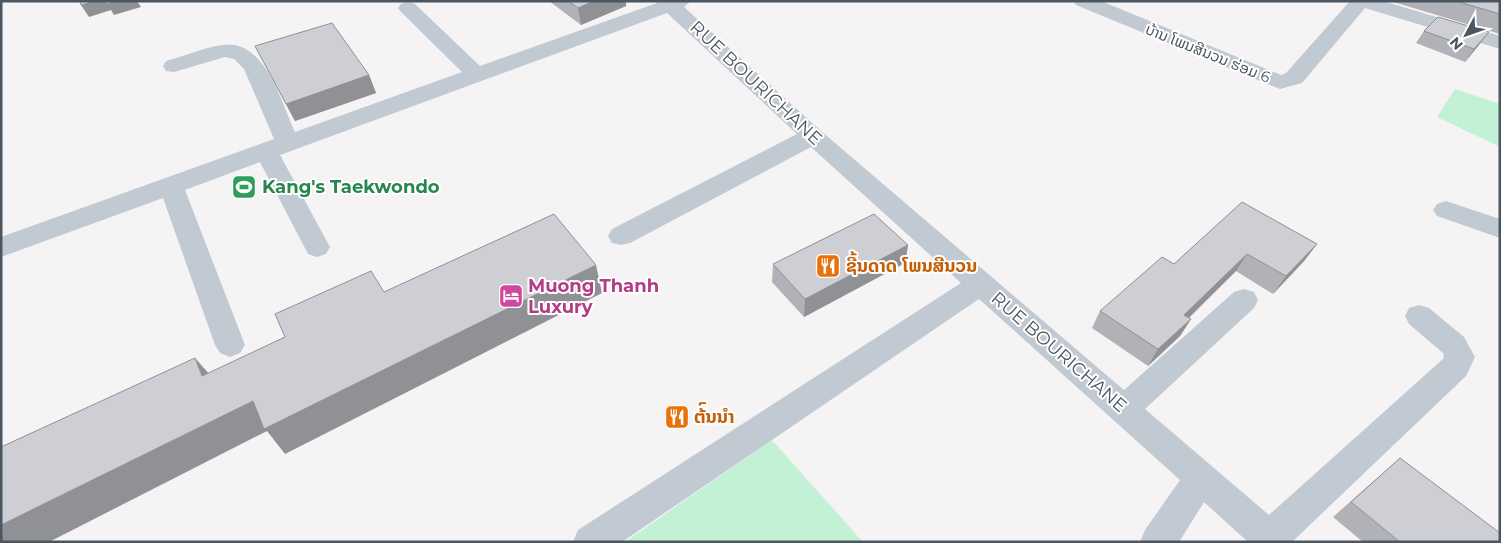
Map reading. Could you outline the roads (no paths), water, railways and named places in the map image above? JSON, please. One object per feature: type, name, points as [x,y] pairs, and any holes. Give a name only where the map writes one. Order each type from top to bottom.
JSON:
[{"type":"street","name":"ບ້ານ ໂພນສີນວນ ຮ່ອມ 6","points":[[1083,1],[1280,82],[1294,78],[1362,1]]},
{"type":"street","points":[[1362,1],[1500,43]]},
{"type":"street","points":[[1,247],[673,3]]},
{"type":"street","name":"RUE BOURICHANE","points":[[673,3],[813,136],[1272,540]]},
{"type":"street","points":[[408,8],[476,74]]},
{"type":"street","points":[[174,66],[224,51],[240,53],[254,66],[277,148],[317,247]]},
{"type":"street","points":[[621,236],[813,136]]},
{"type":"street","points":[[171,186],[230,345]]},
{"type":"street","points":[[1446,210],[1500,229]]},
{"type":"street","points":[[591,542],[981,284]]},
{"type":"street","points":[[1124,409],[1244,300]]},
{"type":"street","points":[[1272,540],[1455,368],[1460,357],[1454,345],[1419,316]]},
{"type":"street","points":[[1158,542],[1201,478]]},
{"type":"place","name":"Kang's Taekwondo","points":[[244,187]]},
{"type":"place","name":"ຊີ້ນດາດ ໂພນສີນວນ","points":[[828,266]]},
{"type":"place","name":"Muong Thanh Luxury","points":[[511,296]]},
{"type":"place","name":"ຕ້ົນນໍາ","points":[[677,417]]}]
